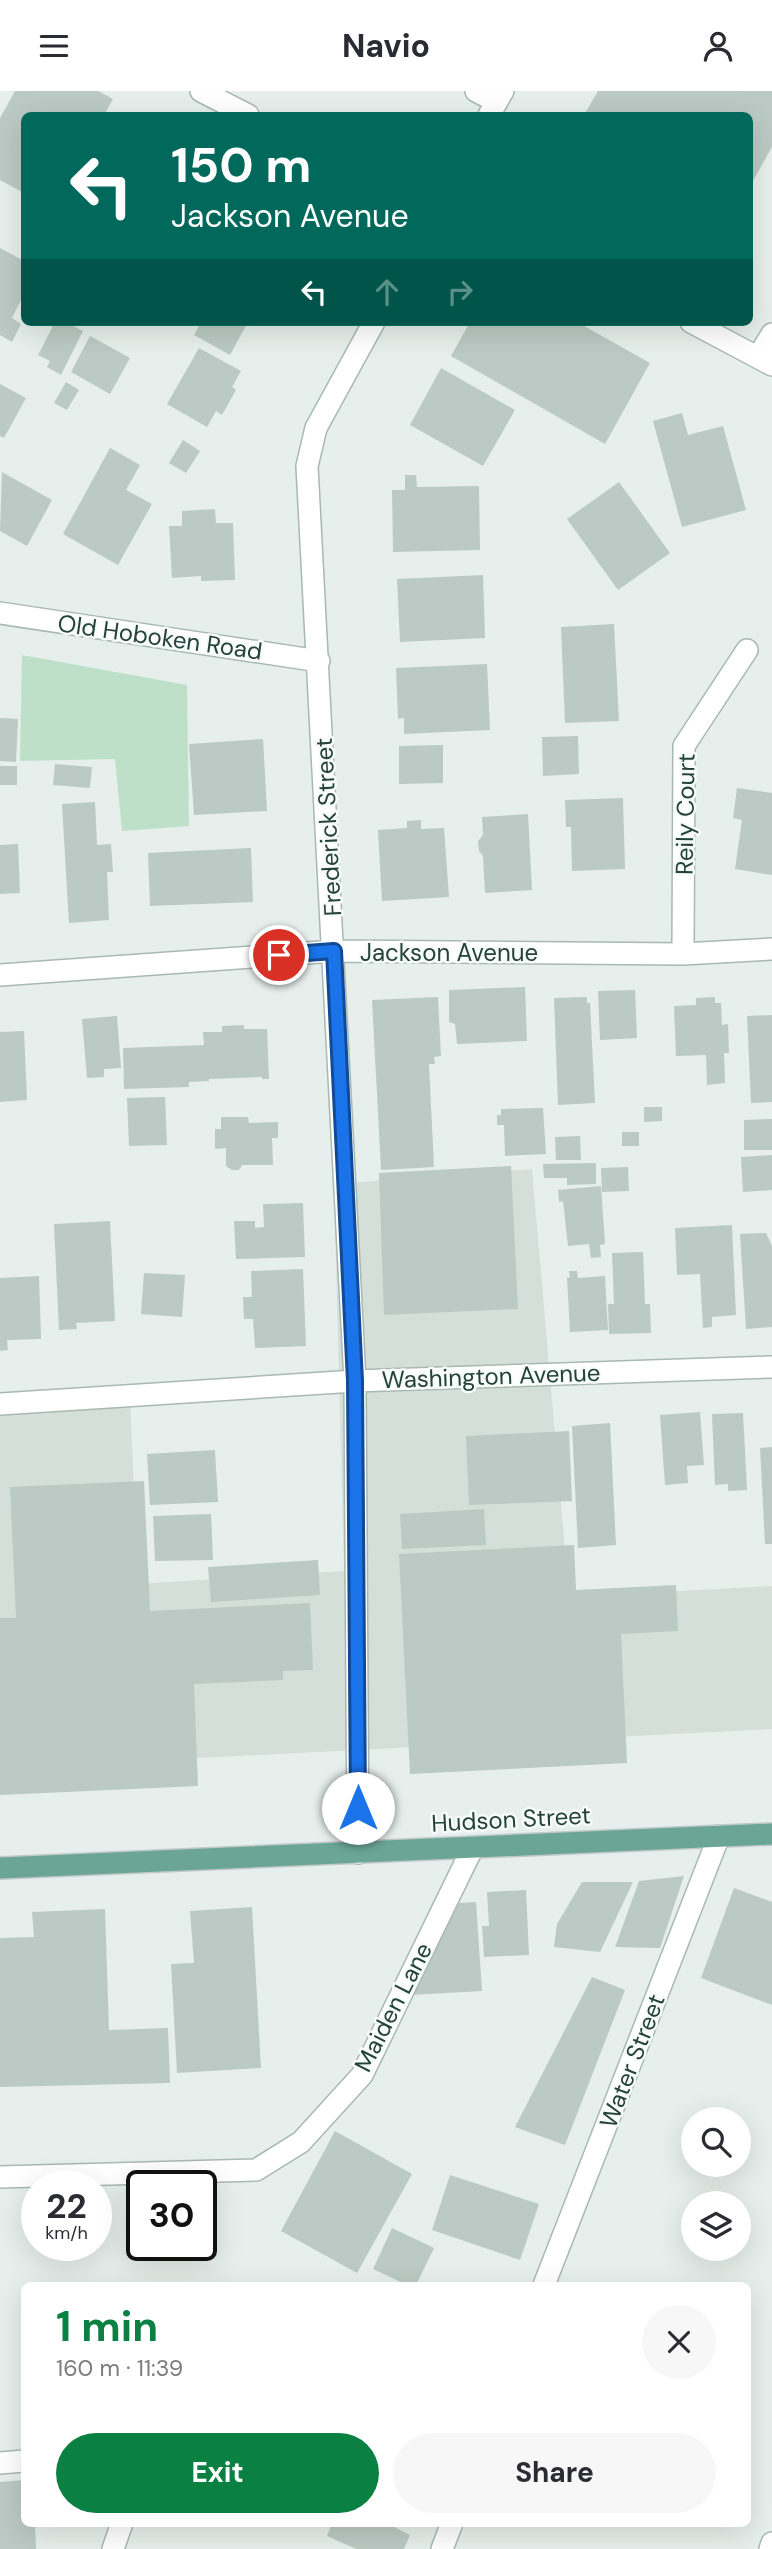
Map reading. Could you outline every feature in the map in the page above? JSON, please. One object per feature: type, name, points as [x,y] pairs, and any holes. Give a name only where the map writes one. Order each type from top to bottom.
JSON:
[{"type":"main road","name":"Hudson Street","points":[[0,1868],[772,1834]]},
{"type":"street","points":[[201,91],[242,112]]},
{"type":"street","points":[[476,91],[496,103]]},
{"type":"street","name":"Frederick Street","points":[[358,1853],[355,1381],[307,466],[316,428],[372,326]]},
{"type":"street","points":[[699,326],[765,361],[772,334]]},
{"type":"street","name":"Old Hoboken Road","points":[[0,614],[319,661]]},
{"type":"street","name":"Reily Court","points":[[683,954],[684,746],[747,650]]},
{"type":"street","name":"Jackson Avenue","points":[[0,975],[334,951],[683,954],[772,949]]},
{"type":"street","name":"Washington Avenue","points":[[0,1404],[355,1381],[772,1367]]},
{"type":"street","name":"Water Street","points":[[545,2282],[719,1836]]},
{"type":"street","name":"Maiden Lane","points":[[0,2177],[256,2170],[301,2142],[362,2074],[472,1847]]},
{"type":"street","points":[[0,2463],[21,2461]]},
{"type":"street","points":[[113,2549],[121,2527]]},
{"type":"street","points":[[442,2549],[450,2527]]},
{"type":"street","points":[[770,2549],[772,2543]]},
{"type":"shaded area","points":[[532,1169],[569,1597],[772,1586],[772,1729],[0,1768],[0,1404],[130,1398],[138,1584],[344,1571],[334,1184]]},
{"type":"green space","points":[[22,655],[187,685],[189,826],[122,831],[115,759],[20,761]]},
{"type":"building","points":[[15,91],[98,91],[113,99],[106,112],[21,112],[21,191],[0,180],[0,118]]},
{"type":"building","points":[[598,91],[772,91],[772,147],[753,181],[753,112],[586,112]]},
{"type":"building","points":[[0,248],[21,259],[21,300],[12,318],[21,324],[12,342],[0,335]]},
{"type":"building","points":[[53,326],[74,326],[83,331],[61,375],[47,367],[50,361],[38,355]]},
{"type":"building","points":[[199,326],[246,326],[230,355],[194,335]]},
{"type":"building","points":[[468,326],[584,326],[650,363],[605,444],[451,356]]},
{"type":"building","points":[[90,336],[130,358],[110,394],[71,372]]},
{"type":"building","points":[[199,348],[241,371],[232,387],[236,390],[222,415],[216,411],[207,427],[167,404]]},
{"type":"building","points":[[441,368],[515,410],[483,466],[410,425]]},
{"type":"building","points":[[66,382],[79,390],[67,410],[54,403]]},
{"type":"building","points":[[0,384],[26,398],[4,438],[0,436]]},
{"type":"building","points":[[682,413],[688,435],[723,426],[746,510],[682,527],[653,421]]},
{"type":"building","points":[[183,440],[200,451],[186,473],[169,463]]},
{"type":"building","points":[[110,448],[140,465],[126,490],[152,504],[118,565],[63,534]]},
{"type":"building","points":[[2,472],[52,500],[27,546],[0,531]]},
{"type":"building","points":[[405,475],[416,475],[417,487],[479,486],[480,550],[393,552],[392,490],[405,490]]},
{"type":"building","points":[[619,482],[670,553],[618,590],[567,519]]},
{"type":"building","points":[[215,509],[216,523],[233,523],[235,580],[201,581],[201,576],[172,578],[169,526],[182,526],[182,511]]},
{"type":"building","points":[[483,575],[485,638],[400,642],[397,579]]},
{"type":"building","points":[[614,624],[619,721],[565,723],[561,627]]},
{"type":"building","points":[[487,664],[490,730],[404,734],[404,718],[398,719],[396,668]]},
{"type":"building","points":[[0,718],[18,719],[16,762],[0,761]]},
{"type":"building","points":[[578,736],[579,774],[543,776],[542,737]]},
{"type":"building","points":[[263,739],[267,811],[194,815],[189,744]]},
{"type":"building","points":[[443,745],[443,783],[399,784],[399,746]]},
{"type":"building","points":[[55,764],[92,767],[90,788],[53,785]]},
{"type":"building","points":[[0,766],[17,766],[17,785],[0,785]]},
{"type":"building","points":[[737,788],[772,793],[772,875],[735,869],[742,820],[733,818]]},
{"type":"building","points":[[623,798],[625,869],[572,871],[571,827],[566,827],[565,800]]},
{"type":"building","points":[[95,802],[97,845],[111,844],[113,872],[107,872],[109,920],[69,923],[62,804]]},
{"type":"building","points":[[528,814],[532,890],[485,893],[483,856],[479,851],[478,841],[483,835],[482,817]]},
{"type":"building","points":[[421,820],[421,829],[444,828],[449,897],[382,901],[378,830],[407,828],[407,821]]},
{"type":"building","points":[[18,844],[20,893],[0,894],[0,845]]},
{"type":"building","points":[[251,848],[253,902],[150,906],[148,853]]},
{"type":"building","points":[[525,987],[527,1041],[457,1044],[455,1024],[449,1022],[449,990]]},
{"type":"building","points":[[635,990],[637,1038],[600,1040],[598,991]]},
{"type":"building","points":[[438,997],[441,1056],[434,1057],[435,1064],[429,1064],[434,1167],[381,1170],[372,1000]]},
{"type":"building","points":[[587,997],[587,1003],[590,1003],[595,1103],[558,1105],[554,998]]},
{"type":"building","points":[[715,997],[715,1003],[721,1003],[722,1025],[728,1024],[729,1053],[724,1053],[725,1083],[707,1085],[706,1055],[676,1056],[674,1006],[696,1005],[696,998]]},
{"type":"building","points":[[772,1015],[772,1102],[751,1103],[747,1016]]},
{"type":"building","points":[[117,1016],[121,1068],[104,1069],[104,1077],[87,1078],[82,1019]]},
{"type":"building","points":[[244,1025],[244,1029],[267,1029],[269,1079],[209,1079],[189,1082],[189,1087],[124,1089],[123,1048],[204,1045],[203,1032],[222,1032],[222,1026]]},
{"type":"building","points":[[24,1031],[27,1100],[0,1102],[0,1032]]},
{"type":"building","points":[[165,1097],[167,1145],[129,1146],[127,1098]]},
{"type":"building","points":[[644,1107],[662,1107],[662,1121],[644,1122]]},
{"type":"building","points":[[543,1108],[546,1154],[505,1156],[504,1125],[497,1125],[497,1115],[501,1115],[501,1109]]},
{"type":"building","points":[[221,1117],[248,1117],[249,1123],[278,1122],[278,1138],[272,1138],[273,1165],[242,1165],[239,1170],[226,1166],[226,1148],[215,1149],[215,1129],[221,1129]]},
{"type":"building","points":[[772,1119],[772,1150],[744,1150],[744,1120]]},
{"type":"building","points":[[622,1132],[639,1132],[639,1146],[622,1146]]},
{"type":"building","points":[[580,1136],[581,1160],[556,1160],[555,1137]]},
{"type":"building","points":[[772,1155],[772,1190],[743,1192],[741,1157]]},
{"type":"building","points":[[596,1163],[596,1184],[567,1185],[567,1178],[544,1178],[543,1164]]},
{"type":"building","points":[[511,1166],[518,1309],[384,1315],[379,1173]]},
{"type":"building","points":[[628,1167],[629,1191],[602,1192],[601,1168]]},
{"type":"building","points":[[601,1186],[605,1244],[600,1245],[601,1257],[591,1258],[589,1244],[568,1246],[563,1201],[559,1202],[558,1190]]},
{"type":"building","points":[[303,1203],[305,1257],[236,1259],[234,1221],[255,1221],[255,1228],[264,1227],[263,1204]]},
{"type":"building","points":[[110,1221],[115,1321],[76,1323],[77,1329],[59,1330],[54,1224]]},
{"type":"building","points":[[732,1225],[736,1315],[712,1317],[712,1327],[703,1328],[700,1274],[677,1275],[675,1228]]},
{"type":"building","points":[[766,1233],[772,1246],[772,1327],[746,1329],[740,1234]]},
{"type":"building","points":[[643,1252],[645,1304],[650,1304],[651,1333],[609,1334],[608,1304],[614,1304],[612,1253]]},
{"type":"building","points":[[303,1269],[306,1346],[255,1348],[253,1319],[244,1319],[243,1297],[252,1297],[251,1271]]},
{"type":"building","points":[[569,1271],[577,1271],[578,1278],[605,1276],[608,1330],[570,1332]]},
{"type":"building","points":[[144,1273],[185,1275],[182,1317],[141,1314]]},
{"type":"building","points":[[39,1276],[41,1339],[7,1340],[8,1350],[0,1351],[0,1278]]},
{"type":"building","points":[[700,1412],[704,1465],[687,1466],[688,1483],[665,1485],[660,1415]]},
{"type":"building","points":[[743,1413],[747,1490],[728,1491],[728,1484],[715,1485],[712,1414]]},
{"type":"building","points":[[610,1423],[616,1545],[578,1548],[572,1426]]},
{"type":"building","points":[[569,1431],[572,1501],[469,1505],[466,1436]]},
{"type":"building","points":[[772,1447],[772,1544],[765,1544],[760,1448]]},
{"type":"building","points":[[215,1450],[218,1502],[150,1505],[147,1454]]},
{"type":"building","points":[[144,1481],[150,1611],[310,1603],[313,1670],[283,1671],[283,1680],[194,1684],[198,1786],[0,1795],[0,1618],[16,1618],[10,1487]]},
{"type":"building","points":[[484,1509],[486,1545],[402,1549],[400,1514]]},
{"type":"building","points":[[211,1514],[213,1560],[155,1561],[153,1516]]},
{"type":"building","points":[[574,1545],[576,1590],[676,1585],[678,1631],[621,1634],[627,1763],[410,1774],[399,1554]]},
{"type":"building","points":[[318,1560],[320,1595],[211,1602],[208,1567]]},
{"type":"building","points":[[684,1876],[660,1948],[615,1947],[639,1881]]},
{"type":"building","points":[[582,1882],[633,1882],[600,1952],[554,1947],[557,1924]]},
{"type":"building","points":[[734,1888],[772,1902],[772,2005],[701,1978]]},
{"type":"building","points":[[526,1890],[529,1955],[484,1957],[482,1926],[489,1926],[487,1892]]},
{"type":"building","points":[[476,1902],[482,1991],[411,1995],[459,1903]]},
{"type":"building","points":[[252,1907],[261,2068],[177,2073],[171,1964],[194,1963],[190,1911]]},
{"type":"building","points":[[105,1909],[109,2030],[168,2028],[170,2083],[0,2087],[0,1938],[34,1937],[32,1912]]},
{"type":"building","points":[[592,1977],[625,1990],[565,2145],[515,2127]]},
{"type":"building","points":[[335,2131],[412,2174],[357,2273],[281,2231]]},
{"type":"building","points":[[450,2175],[539,2204],[520,2260],[432,2230]]},
{"type":"building","points":[[392,2228],[434,2248],[417,2282],[401,2282],[373,2269]]},
{"type":"building","points":[[21,2480],[21,2527],[35,2527],[36,2549],[0,2549],[0,2482]]},
{"type":"building","points":[[330,2527],[394,2527],[410,2535],[404,2549],[356,2549],[327,2536]]},
{"type":"route","points":[[279,955],[334,951],[355,1381],[358,1808]]}]
